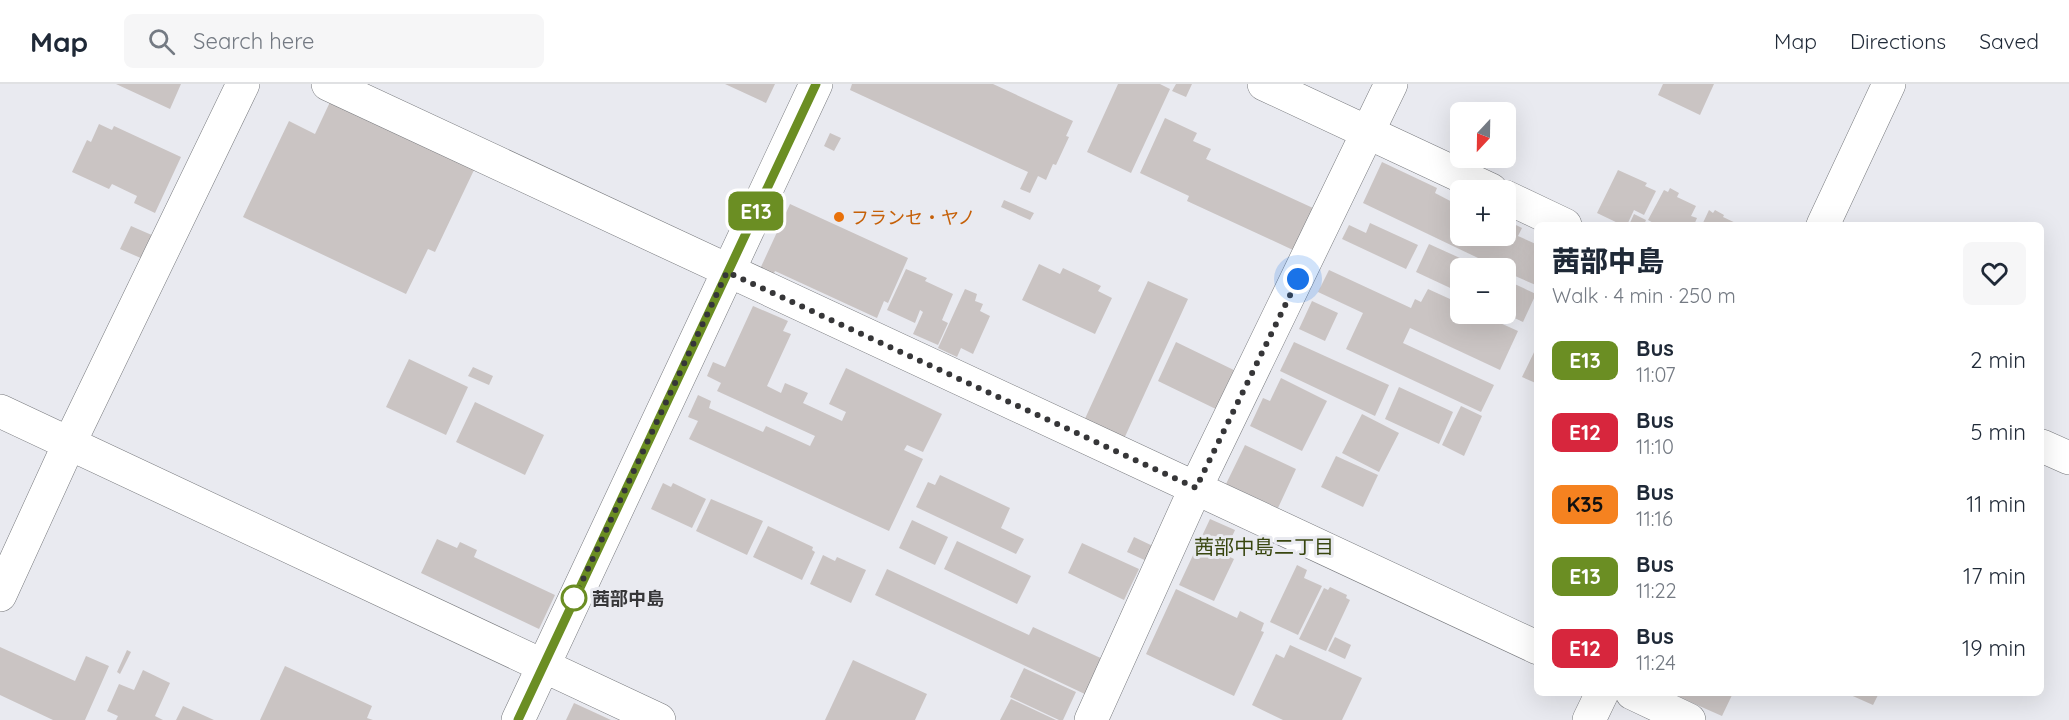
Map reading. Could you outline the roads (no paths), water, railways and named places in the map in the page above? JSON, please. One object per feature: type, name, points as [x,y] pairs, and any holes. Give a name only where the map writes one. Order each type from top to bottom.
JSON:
[{"type":"street","points":[[0,595],[69,444],[243,84]]},
{"type":"street","points":[[327,84],[1534,646]]},
{"type":"street","points":[[518,720],[816,84]]},
{"type":"street","points":[[1264,84],[1469,180]]},
{"type":"street","points":[[1091,720],[1196,488],[1391,84]]},
{"type":"street","points":[[1824,222],[1889,84]]},
{"type":"street","points":[[1516,202],[1559,222]]},
{"type":"street","points":[[0,411],[659,720]]},
{"type":"street","points":[[2044,447],[2069,458]]},
{"type":"street","points":[[1589,720],[1601,696]]},
{"type":"street","points":[[1638,696],[1689,720]]},
{"type":"place","name":"フランセ・ヤノ","points":[[839,217]]},
{"type":"place","name":"茜部中島","points":[[574,598]]},
{"type":"district","name":"茜部中島二丁目","points":[[1264,546]]}]
